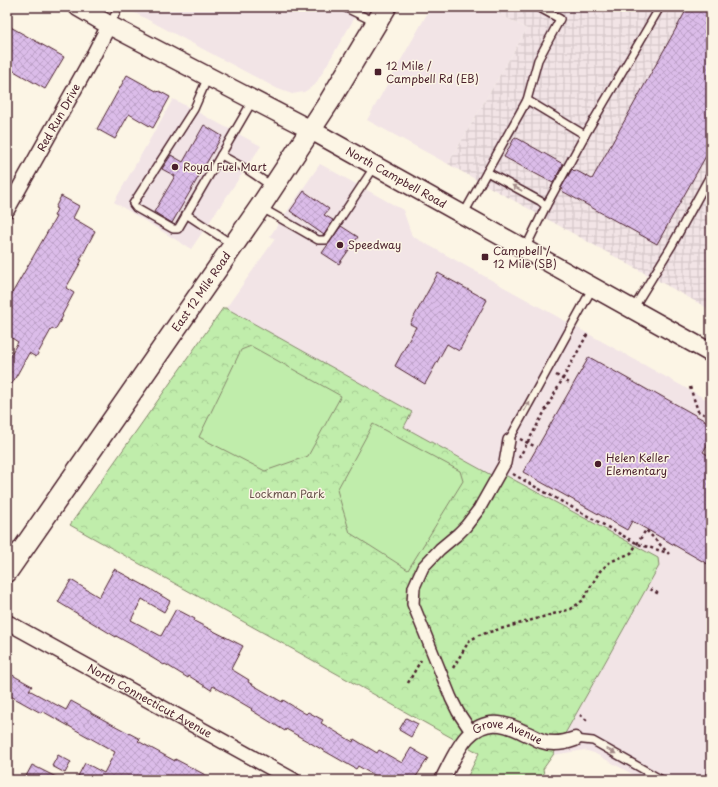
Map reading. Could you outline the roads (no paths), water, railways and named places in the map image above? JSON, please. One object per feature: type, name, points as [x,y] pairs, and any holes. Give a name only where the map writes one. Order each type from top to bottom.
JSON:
[{"type":"main road","name":"East 12 Mile Road","points":[[7,572],[260,207],[329,102],[382,15]]},
{"type":"street","name":"North Campbell Road","points":[[78,7],[311,130],[711,352]]},
{"type":"street","name":"Red Run Drive","points":[[7,210],[110,24]]},
{"type":"street","points":[[472,733],[458,712],[413,604],[414,587],[423,567],[440,548],[466,526],[507,470],[505,463],[510,437]]},
{"type":"street","name":"North Connecticut Avenue","points":[[7,622],[293,780]]},
{"type":"street","name":"Grove Avenue","points":[[442,780],[460,745],[477,729],[484,726],[497,724],[510,726],[541,741],[555,743],[574,739]]},
{"type":"lane","points":[[110,24],[119,7]]},
{"type":"lane","points":[[344,7],[382,15]]},
{"type":"lane","points":[[463,215],[527,100],[538,60],[560,19],[538,7]]},
{"type":"lane","points":[[525,249],[546,206],[585,135],[660,7]]},
{"type":"lane","points":[[209,76],[194,108],[132,204],[136,208],[173,229],[178,229],[253,100]]},
{"type":"lane","points":[[527,100],[585,135]]},
{"type":"lane","points":[[221,155],[248,170],[273,187]]},
{"type":"lane","points":[[260,207],[318,240],[326,240],[376,166]]},
{"type":"lane","points":[[487,172],[540,201],[546,206]]},
{"type":"lane","points":[[633,310],[711,174]]},
{"type":"lane","points":[[186,214],[233,246]]},
{"type":"lane","points":[[510,437],[593,287]]},
{"type":"lane","points":[[574,739],[593,741],[662,780]]},
{"type":"lane","points":[[708,780],[711,774]]},
{"type":"place","name":"12 Mile / Campbell Rd (EB)","points":[[378,72]]},
{"type":"place","name":"Royal Fuel Mart","points":[[175,167]]},
{"type":"place","name":"Speedway","points":[[340,245]]},
{"type":"place","name":"Campbell / 12 Mile (SB)","points":[[485,257]]},
{"type":"place","name":"Helen Keller Elementary","points":[[598,464]]},
{"type":"park label","name":"Lockman Park","points":[[287,494]]}]
